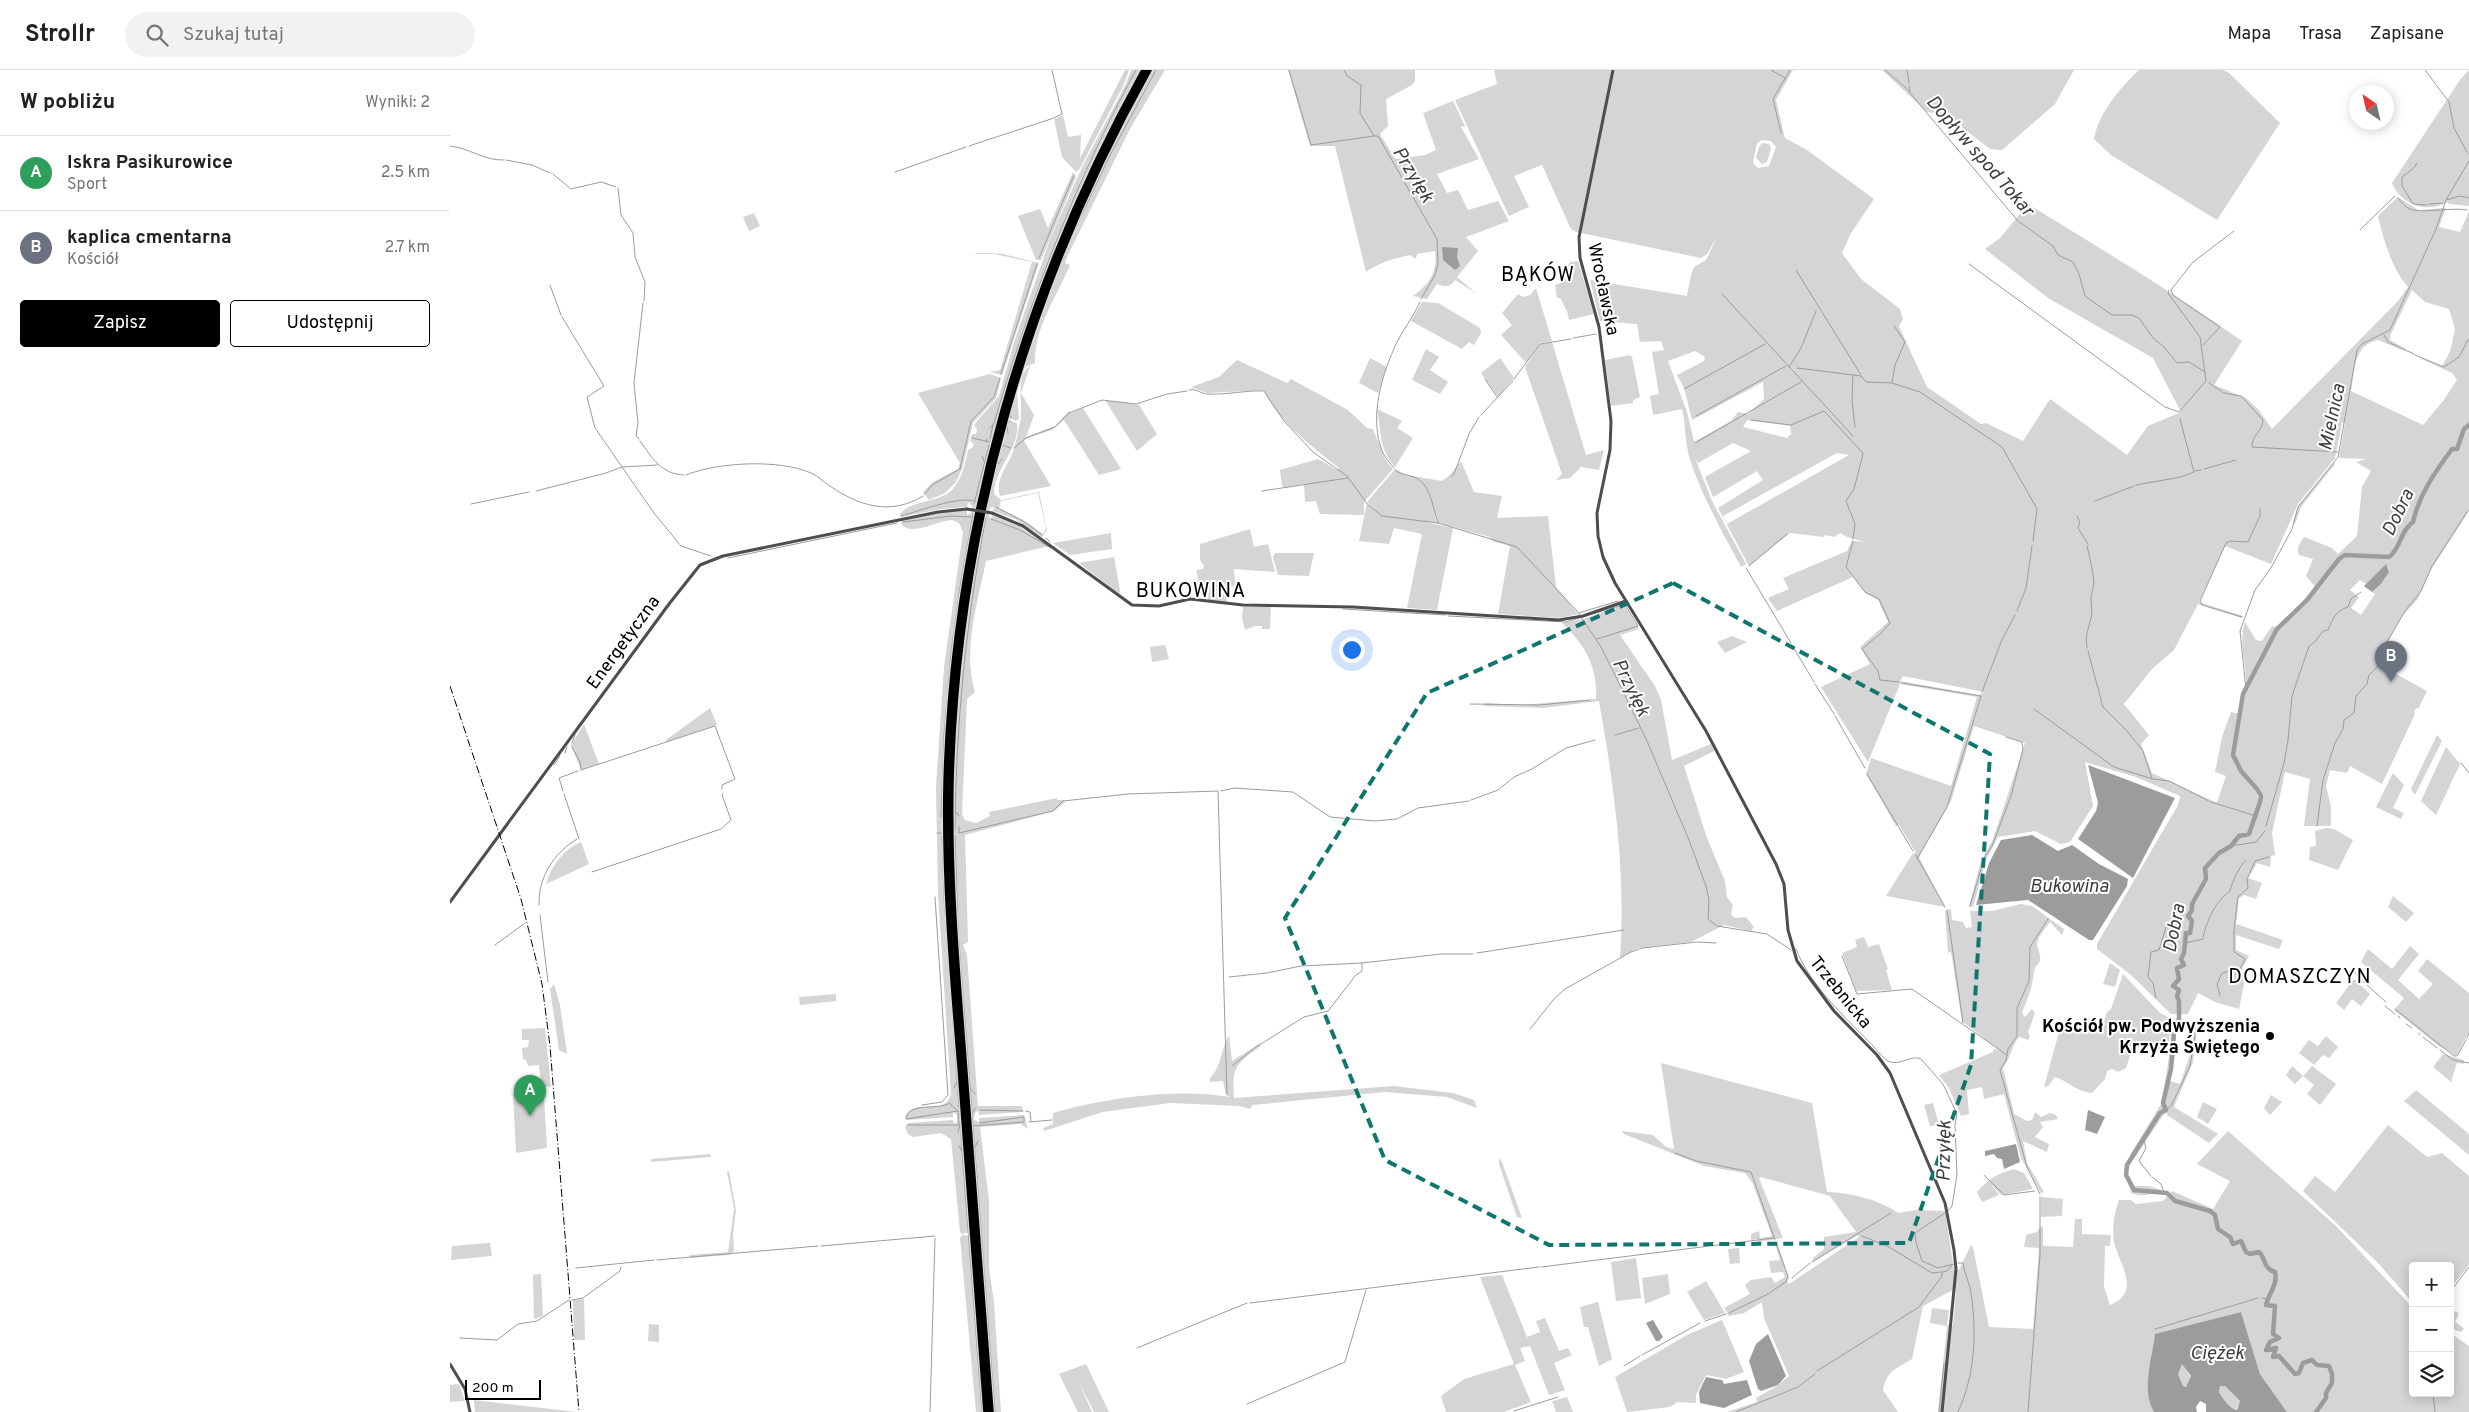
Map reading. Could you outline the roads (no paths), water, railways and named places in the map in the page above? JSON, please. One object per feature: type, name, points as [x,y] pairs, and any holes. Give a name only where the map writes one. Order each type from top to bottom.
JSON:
[{"type":"highway","points":[[986,1412],[947,878],[946,784],[957,640],[968,560],[981,494],[998,424],[1024,337],[1080,195],[1144,70]]},
{"type":"highway","points":[[991,1412],[952,887],[951,783],[959,657],[971,573],[987,488],[1002,427],[1028,340],[1084,197],[1118,126],[1149,70]]},
{"type":"street","name":"Wrocławska","points":[[1613,70],[1579,237],[1580,258],[1597,316],[1611,421],[1609,456],[1599,498],[1597,528],[1606,565],[1626,601]]},
{"type":"street","name":"Energetyczna","points":[[450,902],[669,604],[700,565],[723,556],[938,512],[967,509],[992,513],[1011,520],[1029,530],[1132,605],[1159,606],[1190,600],[1243,605],[1353,607],[1559,620],[1581,616],[1626,601]]},
{"type":"street","name":"Trzebnicka","points":[[1626,601],[1716,749],[1779,872],[1785,892],[1787,926],[1793,950],[1801,967],[1828,1002],[1877,1055],[1890,1073],[1946,1209],[1956,1269],[1942,1412]]},
{"type":"street","points":[[450,1364],[465,1390],[470,1412]]},
{"type":"water","points":[[1442,247],[1458,248],[1457,257],[1460,266],[1455,270],[1443,260]]},
{"type":"water","points":[[2386,564],[2389,572],[2381,584],[2372,592],[2364,586]]},
{"type":"water","name":"Bukowina","points":[[2088,765],[2175,798],[2133,878],[2078,839],[2096,811],[2098,803]]},
{"type":"water","name":"Bukowina","points":[[2032,835],[2058,851],[2072,845],[2099,864],[2128,879],[2127,886],[2093,940],[2089,940],[2028,900],[1976,905],[1989,863],[2001,840]]},
{"type":"water","points":[[2088,1110],[2105,1117],[2097,1134],[2085,1130]]},
{"type":"water","points":[[2016,1144],[2020,1162],[2004,1169],[2002,1159],[1997,1158],[1994,1154],[1985,1156],[1985,1151]]},
{"type":"water","name":"Ciężek","points":[[2241,1312],[2260,1374],[2287,1412],[2206,1412],[2206,1404],[2200,1401],[2196,1407],[2197,1412],[2154,1412],[2148,1394],[2148,1384],[2155,1334]],"holes":[[[2182,1364],[2191,1376],[2186,1387],[2183,1386],[2178,1374]],[[2220,1386],[2225,1386],[2240,1401],[2237,1410],[2229,1406],[2222,1397],[2219,1392]]]},
{"type":"water","points":[[1653,1320],[1663,1337],[1659,1341],[1656,1341],[1646,1323]]},
{"type":"water","points":[[1768,1334],[1786,1376],[1778,1385],[1761,1391],[1758,1389],[1749,1361],[1756,1344]]},
{"type":"water","points":[[1706,1377],[1722,1380],[1724,1384],[1747,1380],[1752,1395],[1724,1408],[1700,1403],[1699,1392]]},
{"type":"waterway","points":[[969,146],[1062,114],[1052,70]]},
{"type":"waterway","points":[[990,428],[994,423],[1023,332],[1056,243],[1093,155],[1136,70]]},
{"type":"waterway","points":[[1076,227],[1108,159],[1156,70]]},
{"type":"waterway","points":[[1289,70],[1311,145],[1374,136]]},
{"type":"waterway","name":"Przyłęk","points":[[1344,70],[1347,76],[1361,85],[1360,113],[1374,136],[1378,136],[1437,239],[1438,264],[1435,275],[1421,299]]},
{"type":"waterway","points":[[1771,70],[1785,78]]},
{"type":"waterway","points":[[1781,133],[1773,99],[1790,70]]},
{"type":"waterway","name":"Dopływ spod Tokar","points":[[1885,70],[1905,87],[2018,221],[2053,246],[2058,255],[2073,262],[2079,274],[2085,296],[2112,315],[2132,315],[2139,318],[2153,338],[2163,346],[2177,363],[2189,362],[2205,372]]},
{"type":"waterway","points":[[1907,70],[1909,83]]},
{"type":"waterway","points":[[2425,70],[2449,102],[2454,128],[2467,152]]},
{"type":"waterway","name":"Dopływ spod Tokar","points":[[1909,86],[1910,92]]},
{"type":"waterway","points":[[450,146],[490,159],[504,160]]},
{"type":"waterway","points":[[895,172],[966,147]]},
{"type":"waterway","points":[[506,160],[532,165],[550,173]]},
{"type":"waterway","name":"Mielnica","points":[[2246,689],[2240,631],[2255,590],[2271,568],[2292,529],[2298,507],[2338,457],[2357,350],[2362,344],[2390,330],[2436,229],[2446,200],[2469,161]]},
{"type":"waterway","points":[[2417,163],[2414,168],[2402,177],[2402,186],[2413,204],[2427,205]]},
{"type":"waterway","points":[[553,174],[571,189],[601,182],[616,187]]},
{"type":"waterway","points":[[1039,258],[1074,175]]},
{"type":"waterway","points":[[618,188],[621,215],[633,233],[635,257],[645,282],[644,301]]},
{"type":"waterway","points":[[2360,230],[2395,196]]},
{"type":"waterway","points":[[2446,200],[2460,196],[2469,198]]},
{"type":"waterway","points":[[2398,198],[2406,207],[2415,210],[2467,210]]},
{"type":"waterway","points":[[2429,204],[2443,203]]},
{"type":"waterway","points":[[2203,345],[2220,327],[2173,295],[2171,290],[2193,262],[2234,231]]},
{"type":"waterway","points":[[1069,243],[1073,233]]},
{"type":"waterway","points":[[1063,260],[1065,252]]},
{"type":"waterway","points":[[1001,374],[1037,264]]},
{"type":"waterway","points":[[1969,264],[2165,407],[2179,412],[2206,381],[2200,337],[2168,293],[2169,290]]},
{"type":"waterway","points":[[1796,270],[1861,375]]},
{"type":"waterway","points":[[550,285],[561,315]]},
{"type":"waterway","points":[[1722,294],[1853,436]]},
{"type":"waterway","name":"Przyłęk","points":[[1394,468],[1383,453],[1379,439],[1377,425],[1379,396],[1391,355],[1420,302]]},
{"type":"waterway","points":[[639,439],[636,436],[638,423],[634,383],[643,303]]},
{"type":"waterway","points":[[1789,367],[1801,348],[1816,311]]},
{"type":"waterway","points":[[562,317],[604,386],[587,397],[595,428],[654,513],[681,546],[711,556]]},
{"type":"waterway","points":[[1035,332],[1039,322]]},
{"type":"waterway","points":[[1892,382],[1895,365],[1905,342],[1894,326]]},
{"type":"waterway","points":[[1573,338],[1596,334]]},
{"type":"waterway","points":[[2384,335],[2388,342],[2414,354]]},
{"type":"waterway","points":[[1514,379],[1540,344],[1571,339]]},
{"type":"waterway","points":[[2415,355],[2444,367],[2459,357],[2468,340]]},
{"type":"waterway","points":[[1684,389],[1765,344]]},
{"type":"waterway","points":[[1696,416],[1786,366]]},
{"type":"waterway","points":[[1797,368],[1853,375],[1852,401],[1855,427]]},
{"type":"waterway","points":[[1853,375],[1861,376],[1866,382],[1892,383],[1920,392],[2002,447],[2037,509],[2033,541]]},
{"type":"waterway","points":[[925,494],[932,485],[960,469],[971,421],[994,397],[1000,378]]},
{"type":"waterway","points":[[1485,379],[1497,397]]},
{"type":"waterway","points":[[1481,415],[1513,381]]},
{"type":"waterway","points":[[1695,443],[1801,382]]},
{"type":"waterway","name":"Dopływ spod Tokar","points":[[2209,383],[2224,393],[2241,396],[2263,420],[2253,440],[2252,447],[2338,452]]},
{"type":"waterway","points":[[1189,390],[1205,394],[1264,391],[1284,421],[1313,452],[1347,476],[1366,502]]},
{"type":"waterway","points":[[1014,448],[1026,438],[1055,427],[1069,413],[1102,400],[1136,404],[1167,394],[1187,391]]},
{"type":"waterway","points":[[1013,403],[1015,395]]},
{"type":"waterway","points":[[1751,420],[1791,425],[1824,411],[1861,451],[1863,454],[1854,489],[1846,501],[1855,524],[1853,539]]},
{"type":"waterway","points":[[1010,412],[1011,418]]},
{"type":"waterway","points":[[1451,477],[1454,474],[1469,434],[1479,417]]},
{"type":"waterway","points":[[2136,485],[2181,477],[2194,472],[2180,419]]},
{"type":"waterway","points":[[1007,424],[1010,421]]},
{"type":"waterway","points":[[990,439],[993,425]]},
{"type":"waterway","points":[[1007,425],[1008,433]]},
{"type":"waterway","name":"Dobra","points":[[2316,1412],[2326,1398],[2326,1393],[2332,1383],[2332,1374],[2329,1366],[2317,1365],[2312,1360],[2303,1363],[2299,1373],[2295,1374],[2279,1356],[2273,1357],[2276,1348],[2266,1350],[2270,1342],[2279,1338],[2273,1334],[2275,1306],[2266,1305],[2274,1285],[2275,1272],[2268,1268],[2259,1252],[2250,1254],[2246,1252],[2241,1241],[2233,1244],[2230,1237],[2218,1229],[2215,1215],[2210,1211],[2175,1201],[2167,1193],[2134,1190],[2126,1175],[2127,1165],[2160,1113],[2166,1110],[2163,1103],[2171,1069],[2174,1031],[2179,1024],[2179,1001],[2177,996],[2179,990],[2173,986],[2179,979],[2177,968],[2184,965],[2181,959],[2184,953],[2186,933],[2190,933],[2192,921],[2188,916],[2192,910],[2192,904],[2206,879],[2205,868],[2219,853],[2231,846],[2239,836],[2249,834],[2260,802],[2261,796],[2257,789],[2241,771],[2233,755],[2243,694],[2277,629],[2307,600],[2339,559],[2345,555],[2389,557],[2393,553],[2405,530],[2413,522],[2419,502],[2428,484],[2452,449],[2457,449],[2464,429],[2469,425]]},
{"type":"waterway","points":[[972,438],[990,442]]},
{"type":"waterway","points":[[640,441],[653,459],[663,468],[669,472],[684,475]]},
{"type":"waterway","points":[[974,504],[989,445]]},
{"type":"waterway","points":[[1002,445],[1011,448]]},
{"type":"waterway","points":[[982,456],[984,461]]},
{"type":"waterway","points":[[998,464],[1002,459]]},
{"type":"waterway","points":[[2204,469],[2236,460]]},
{"type":"waterway","points":[[686,475],[715,467],[766,464],[811,473],[852,499],[875,506],[899,506],[923,496]]},
{"type":"waterway","points":[[536,491],[622,467],[657,465]]},
{"type":"waterway","points":[[994,477],[996,469]]},
{"type":"waterway","name":"Przyłęk","points":[[1395,470],[1415,477],[1426,487],[1438,523]]},
{"type":"waterway","points":[[2195,471],[2201,470]]},
{"type":"waterway","points":[[1262,491],[1348,478]]},
{"type":"waterway","points":[[987,507],[992,485]]},
{"type":"waterway","points":[[2095,501],[2134,486]]},
{"type":"waterway","points":[[471,504],[529,492]]},
{"type":"waterway","points":[[901,516],[949,502],[975,501]]},
{"type":"waterway","name":"Przyłęk","points":[[1366,503],[1382,516],[1438,523],[1517,547],[1577,611],[1601,647],[1647,741],[1689,840],[1706,886],[1709,900],[1708,919],[1717,926],[1767,934],[1791,950]]},
{"type":"waterway","points":[[996,507],[1023,521],[1042,535]]},
{"type":"waterway","points":[[2242,617],[2202,605],[2200,601],[2226,543],[2230,541],[2248,542],[2260,516],[2260,509]]},
{"type":"waterway","points":[[2317,826],[2323,780],[2335,743],[2343,729],[2344,720],[2354,713],[2356,696],[2367,684],[2369,675],[2377,667],[2384,647],[2405,611],[2421,591],[2432,566],[2467,512]]},
{"type":"waterway","points":[[941,817],[944,736],[951,653],[973,514]]},
{"type":"waterway","points":[[903,522],[951,516],[971,517]]},
{"type":"waterway","points":[[2077,516],[2080,522],[2078,528],[2088,544]]},
{"type":"waterway","points":[[955,830],[957,751],[963,673],[986,517]]},
{"type":"waterway","points":[[991,519],[1020,530],[1051,548]]},
{"type":"waterway","points":[[728,558],[897,523]]},
{"type":"waterway","points":[[1749,566],[1787,534]]},
{"type":"waterway","points":[[1046,538],[1050,542]]},
{"type":"waterway","points":[[1853,541],[1846,567],[1865,592],[1879,599],[1890,623],[1862,649],[1878,671],[1880,680],[1899,682]]},
{"type":"waterway","points":[[2017,611],[2026,588],[2032,546]]},
{"type":"waterway","points":[[2087,546],[2094,583],[2091,597],[2092,616],[2087,635],[2087,648]]},
{"type":"waterway","points":[[1746,568],[1791,643]]},
{"type":"waterway","points":[[2266,826],[2284,763],[2292,696],[2309,646],[2315,642],[2323,631],[2328,630],[2337,613],[2348,607],[2351,599],[2361,592]]},
{"type":"waterway","points":[[1579,613],[1618,601]]},
{"type":"waterway","points":[[1448,616],[1566,622],[1622,605],[1626,606],[1638,626],[1597,639]]},
{"type":"waterway","points":[[1343,609],[1445,615]]},
{"type":"waterway","points":[[1982,692],[2001,642],[2015,615]]},
{"type":"waterway","points":[[1792,645],[1814,682]]},
{"type":"waterway","points":[[2088,651],[2103,707],[2126,730],[2143,751],[2152,779]]},
{"type":"waterway","points":[[1902,683],[1981,696],[1947,807],[1917,859]]},
{"type":"waterway","points":[[1815,684],[1834,714]]},
{"type":"waterway","points":[[1470,704],[1539,705],[1590,700]]},
{"type":"waterway","points":[[2034,709],[2114,767],[2153,779],[2169,781],[2209,801]]},
{"type":"waterway","points":[[1835,716],[1865,768]]},
{"type":"waterway","points":[[581,770],[715,726],[735,779],[722,785],[722,789]]},
{"type":"waterway","points":[[1615,735],[1639,728]]},
{"type":"waterway","points":[[572,743],[575,735]]},
{"type":"waterway","points":[[1970,906],[1985,856],[1992,846],[2011,796],[2023,749],[2022,742],[2006,737]]},
{"type":"waterway","points":[[1471,800],[1498,790],[1514,777],[1532,769],[1566,748],[1595,740]]},
{"type":"waterway","points":[[565,753],[567,747]]},
{"type":"waterway","points":[[572,747],[580,762],[581,769]]},
{"type":"waterway","points":[[554,765],[560,756]]},
{"type":"waterway","points":[[2461,763],[2469,773]]},
{"type":"waterway","points":[[563,791],[559,778],[578,771]]},
{"type":"waterway","points":[[1867,774],[1913,851]]},
{"type":"waterway","points":[[1221,791],[1234,788],[1293,792],[1330,817],[1375,821],[1397,819],[1418,808],[1469,801]]},
{"type":"waterway","points":[[959,827],[959,833],[1053,811],[1063,801],[1128,794],[1218,791],[1227,1094]]},
{"type":"waterway","points":[[592,872],[721,829],[731,820],[722,795],[723,793]]},
{"type":"waterway","points":[[564,794],[579,839]]},
{"type":"waterway","points":[[2211,802],[2256,816]]},
{"type":"waterway","points":[[955,811],[959,816]]},
{"type":"waterway","points":[[2231,846],[2256,842],[2265,831]]},
{"type":"waterway","points":[[937,833],[943,833]]},
{"type":"waterway","points":[[955,835],[958,930],[972,1112]]},
{"type":"waterway","points":[[942,836],[944,897],[959,1108]]},
{"type":"waterway","points":[[539,905],[541,885],[549,867],[561,851],[577,839]]},
{"type":"waterway","points":[[1915,854],[1945,907]]},
{"type":"waterway","points":[[2220,995],[2217,984],[2222,973],[2240,969],[2245,959],[2234,952],[2234,929],[2238,897],[2248,888],[2247,879],[2255,861],[2269,857]]},
{"type":"waterway","points":[[2185,943],[2203,939],[2212,912],[2230,891],[2236,875],[2246,860]]},
{"type":"waterway","points":[[922,1105],[942,1102],[948,1095],[935,897]]},
{"type":"waterway","points":[[1947,910],[1963,1023]]},
{"type":"waterway","points":[[540,915],[548,982]]},
{"type":"waterway","points":[[2040,1194],[2027,1167],[2000,1070],[2006,1060],[2008,1049],[2017,1036],[2017,1008],[2029,981],[2030,947],[2048,919]]},
{"type":"waterway","points":[[495,945],[525,923]]},
{"type":"waterway","points":[[2156,998],[2153,983],[2148,977],[2151,952],[2159,950],[2167,924]]},
{"type":"waterway","points":[[1477,953],[1624,930]]},
{"type":"waterway","points":[[1530,1029],[1554,999],[1565,989],[1631,952],[1642,948],[1697,942],[1716,943]]},
{"type":"waterway","name":"Przyłęk","points":[[1796,949],[1818,987],[1883,1057],[1888,1061],[1896,1063],[1913,1058],[1921,1059],[1943,1084],[1957,1114],[1955,1125],[1957,1175],[1952,1206],[1948,1211]]},
{"type":"waterway","points":[[1229,977],[1267,973],[1301,966],[1362,963],[1441,954],[1473,954]]},
{"type":"waterway","points":[[1842,956],[1857,994],[1912,989],[2007,1055]]},
{"type":"waterway","points":[[1232,1066],[1256,1047],[1304,1017],[1328,1011],[1356,975],[1362,971],[1362,963]]},
{"type":"waterway","points":[[2355,972],[2359,978],[2386,1002]]},
{"type":"waterway","points":[[2385,1006],[2395,1014]]},
{"type":"waterway","points":[[2395,1009],[2454,1056],[2457,1056],[2466,1040]]},
{"type":"waterway","points":[[2406,1024],[2412,1028]]},
{"type":"waterway","points":[[2166,1110],[2171,1106],[2190,1066],[2196,1028]]},
{"type":"waterway","points":[[2467,1038],[2469,1033]]},
{"type":"waterway","points":[[2423,1037],[2437,1048]]},
{"type":"waterway","points":[[2440,1050],[2453,1060],[2469,1063]]},
{"type":"waterway","points":[[954,1088],[957,1082]]},
{"type":"waterway","points":[[971,1089],[975,1094]]},
{"type":"waterway","points":[[950,1103],[912,1110],[908,1113],[906,1119],[958,1111]]},
{"type":"waterway","points":[[950,1104],[958,1111],[959,1124]]},
{"type":"waterway","points":[[975,1108],[972,1114],[995,1412]]},
{"type":"waterway","points":[[980,1110],[1023,1111]]},
{"type":"waterway","points":[[1026,1111],[1030,1112],[1031,1121]]},
{"type":"waterway","points":[[972,1126],[1024,1122],[1024,1117],[980,1123]]},
{"type":"waterway","points":[[1029,1122],[1052,1120]]},
{"type":"waterway","points":[[907,1125],[960,1125],[958,1132]]},
{"type":"waterway","points":[[961,1131],[962,1151]]},
{"type":"waterway","points":[[975,1147],[978,1141]]},
{"type":"waterway","points":[[2144,1141],[2146,1148],[2139,1161],[2151,1176]]},
{"type":"waterway","points":[[959,1146],[962,1151],[982,1412]]},
{"type":"waterway","points":[[1675,1153],[1696,1161],[1751,1172],[1775,1240]]},
{"type":"waterway","points":[[1984,1175],[2004,1195],[2035,1191]]},
{"type":"waterway","points":[[2152,1177],[2161,1184],[2164,1192]]},
{"type":"waterway","points":[[2028,1412],[2040,1255],[2040,1197]]},
{"type":"waterway","points":[[1812,1262],[1891,1213]]},
{"type":"waterway","name":"Przyłęk","points":[[1945,1213],[1915,1233],[1916,1242],[1922,1261],[1938,1268],[1954,1264]]},
{"type":"waterway","points":[[821,1246],[935,1236]]},
{"type":"waterway","points":[[1862,1236],[1887,1246],[1932,1273],[1941,1272]]},
{"type":"waterway","points":[[930,1412],[935,1238]]},
{"type":"waterway","points":[[1541,1267],[1774,1238]]},
{"type":"waterway","points":[[1776,1243],[1788,1276],[1786,1281]]},
{"type":"waterway","points":[[657,1260],[818,1246]]},
{"type":"waterway","points":[[576,1268],[654,1260]]},
{"type":"waterway","points":[[1792,1278],[1810,1263]]},
{"type":"waterway","name":"Przyłęk","points":[[1958,1263],[1963,1263],[1970,1289],[1974,1339],[1968,1384],[1958,1412]]},
{"type":"waterway","points":[[1817,1371],[1919,1307],[1942,1276],[1942,1272],[1947,1271],[1952,1265]]},
{"type":"waterway","points":[[572,1300],[583,1298],[620,1271],[621,1267]]},
{"type":"waterway","points":[[1250,1303],[1539,1267]]},
{"type":"waterway","points":[[2454,1287],[2469,1267]]},
{"type":"waterway","points":[[1729,1313],[1768,1294],[1787,1281]]},
{"type":"waterway","points":[[1247,1404],[1345,1362],[1366,1290]]},
{"type":"waterway","points":[[2155,1329],[2258,1298]]},
{"type":"waterway","name":"Dobra","points":[[2262,1298],[2268,1299]]},
{"type":"waterway","points":[[460,1338],[497,1340],[518,1324],[537,1321],[569,1300]]},
{"type":"waterway","points":[[1137,1348],[1247,1303]]},
{"type":"waterway","points":[[1705,1321],[1726,1314]]},
{"type":"waterway","points":[[1642,1355],[1700,1323]]},
{"type":"waterway","points":[[1624,1366],[1640,1356]]},
{"type":"waterway","points":[[1939,1412],[1944,1363]]},
{"type":"waterway","points":[[1736,1412],[1798,1387],[1815,1374]]},
{"type":"waterway","points":[[1514,1411],[1558,1397]]},
{"type":"waterway","points":[[2433,1397],[2435,1412]]},
{"type":"railway","points":[[450,686],[521,899],[542,984],[550,1046],[579,1412]]},
{"type":"place","name":"kaplica cmentarna","points":[[2391,682]]},
{"type":"place","name":"Kościół pw. Podwyższenia Krzyża Świętego","points":[[2270,1036]]},
{"type":"place","name":"Iskra Pasikurowice","points":[[530,1116]]},
{"type":"district","name":"BĄKÓW","points":[[1538,274]]},
{"type":"district","name":"BUKOWINA","points":[[1191,590]]},
{"type":"district","name":"DOMASZCZYN","points":[[2300,976]]}]
